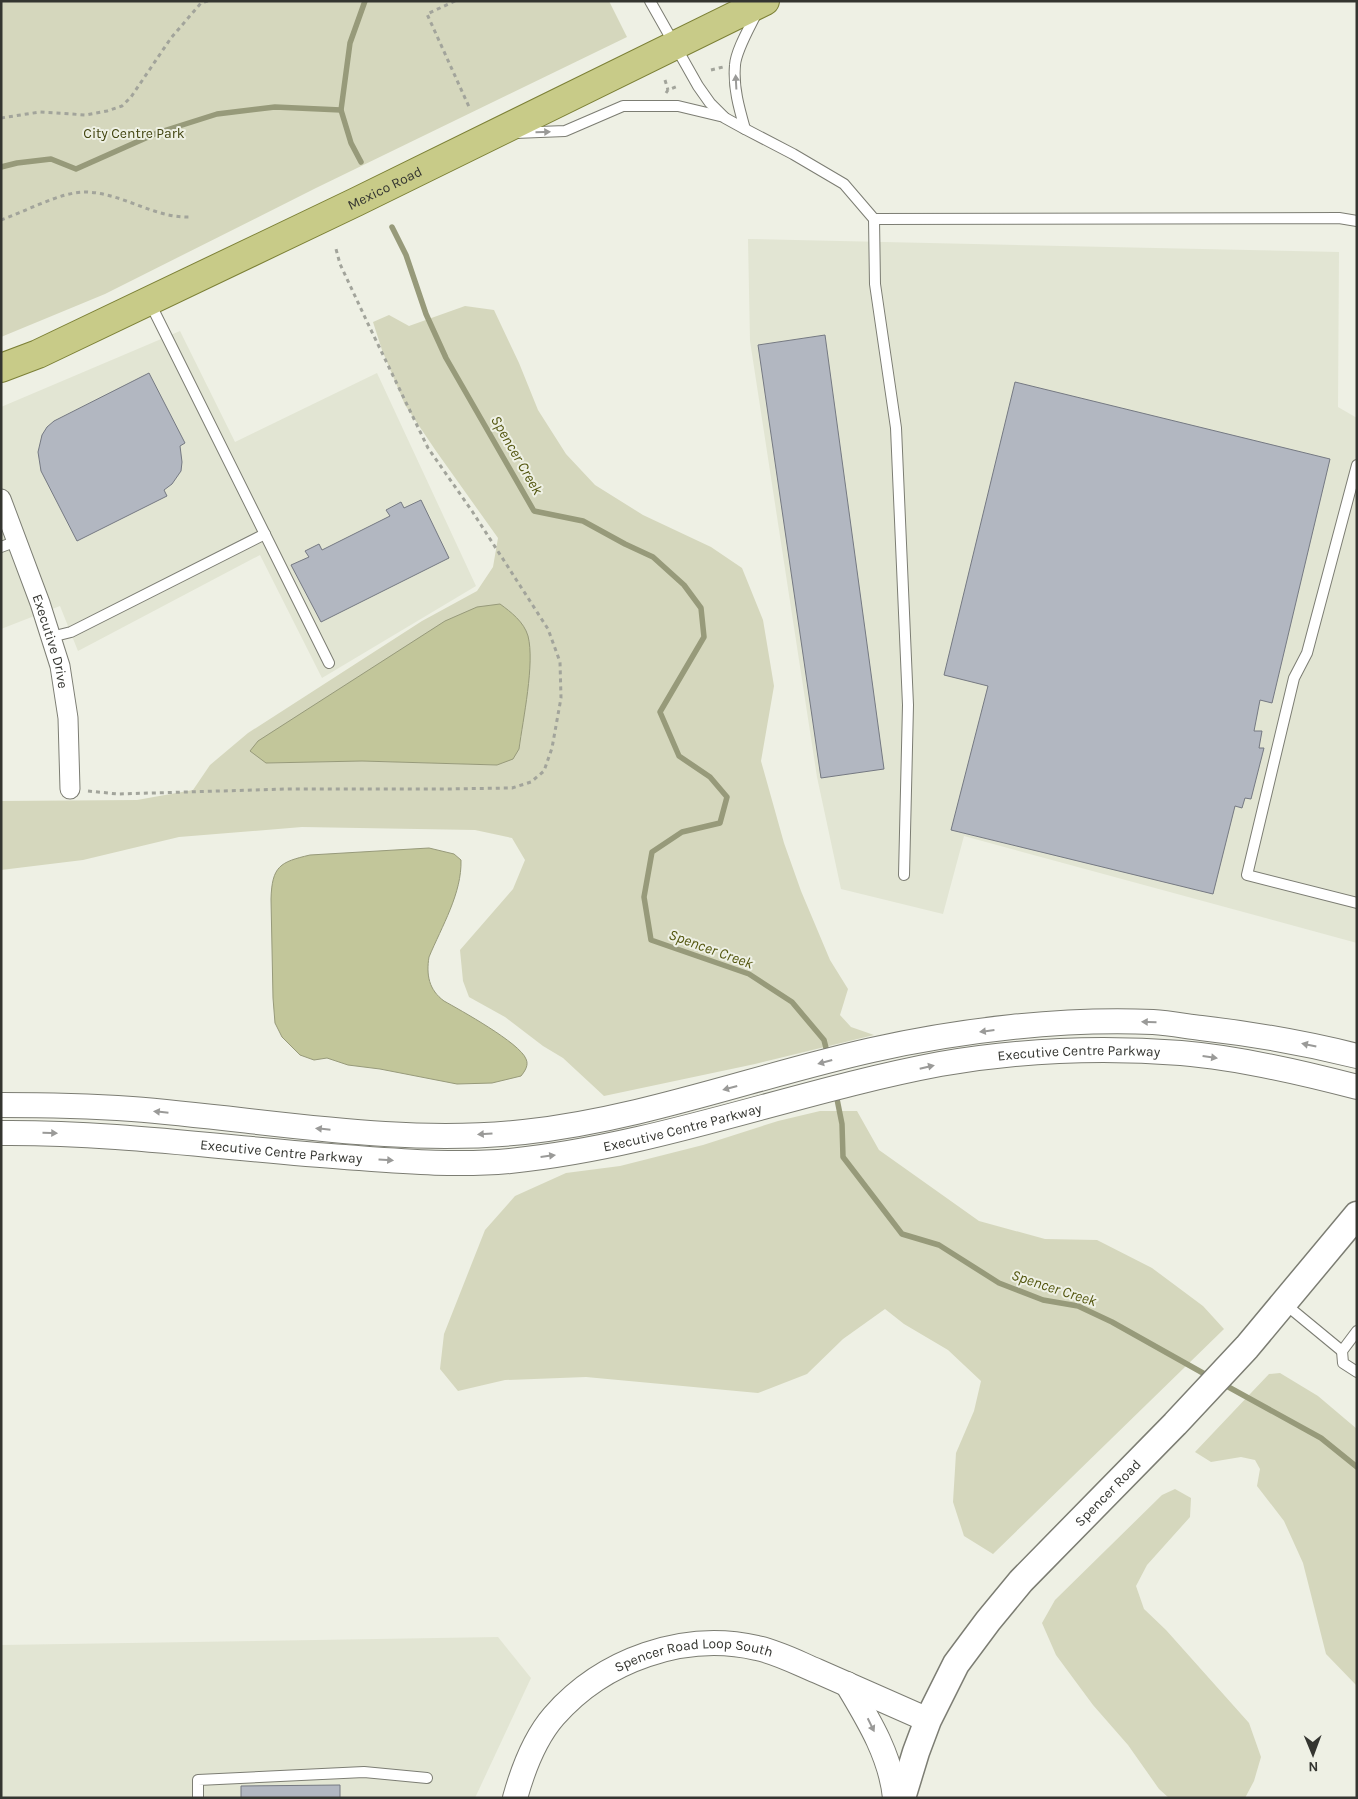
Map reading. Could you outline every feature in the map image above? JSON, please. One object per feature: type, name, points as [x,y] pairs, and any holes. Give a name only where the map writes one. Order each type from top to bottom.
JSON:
[{"type":"main road","name":"Mexico Road","points":[[1,368],[38,354],[356,202],[764,2]]},
{"type":"main road","name":"Spencer Road","points":[[902,1798],[928,1720],[956,1664],[988,1620],[1020,1581],[1175,1424],[1247,1347],[1357,1215]]},
{"type":"street","name":"Executive Drive","points":[[1,499],[9,544],[52,637],[60,666],[68,718],[70,789]]},
{"type":"street","name":"Executive Centre Parkway","points":[[1,1105],[64,1105],[134,1109],[358,1132],[468,1136],[524,1132],[598,1121],[872,1050],[943,1036],[1011,1027],[1086,1022],[1154,1022],[1266,1036],[1357,1056]]},
{"type":"street","name":"Executive Centre Parkway","points":[[1,1133],[88,1134],[411,1162],[465,1163],[507,1161],[553,1156],[613,1145],[700,1124],[786,1100],[939,1064],[1001,1055],[1069,1050],[1183,1053],[1316,1076],[1357,1087]]},
{"type":"street","name":"Spencer Road Loop South","points":[[515,1798],[522,1774],[533,1748],[553,1717],[576,1694],[608,1672],[644,1655],[712,1642],[757,1648],[847,1684],[928,1720]]},
{"type":"street","points":[[847,1684],[871,1722],[887,1762],[895,1798]]},
{"type":"lane","points":[[650,1],[698,86],[710,103],[725,118]]},
{"type":"lane","points":[[745,129],[736,98],[734,63],[747,32],[764,2]]},
{"type":"lane","points":[[494,134],[565,131],[623,106],[678,106],[725,118],[793,154],[844,184],[874,219],[875,284],[896,428],[908,705],[904,875]]},
{"type":"lane","points":[[874,219],[1339,218],[1357,221]]},
{"type":"lane","points":[[149,301],[329,663]]},
{"type":"lane","points":[[1357,465],[1308,653],[1294,678],[1247,875],[1357,903]]},
{"type":"lane","points":[[52,637],[71,632],[265,534]]},
{"type":"lane","points":[[1284,1303],[1342,1351]]},
{"type":"lane","points":[[1357,1331],[1342,1351],[1343,1363],[1357,1372]]},
{"type":"lane","points":[[198,1798],[198,1780],[364,1772],[426,1778]]},
{"type":"path","points":[[1,118],[40,112],[86,115],[122,106],[131,98],[170,38],[201,3],[208,1]]},
{"type":"path","points":[[455,1],[428,14],[470,109]]},
{"type":"path","points":[[665,80],[668,90]]},
{"type":"path","points":[[665,96],[668,90],[678,86]]},
{"type":"path","points":[[1,220],[68,195],[84,192],[103,195],[172,217],[192,218]]},
{"type":"path","points":[[70,789],[118,794],[288,789],[445,790],[512,788],[531,782],[544,771],[552,748],[561,698],[560,662],[548,629],[472,511],[428,448],[340,264],[336,249]]},
{"type":"shaded area","points":[[748,239],[1339,252],[1338,407],[1357,418],[1357,943],[964,836],[943,914],[841,889],[817,777],[750,341]]},
{"type":"shaded area","points":[[180,331],[235,442],[377,373],[476,586],[322,678],[260,555],[78,651],[60,606],[1,629],[1,407]]},
{"type":"shaded area","points":[[500,604],[513,614],[523,626],[528,636],[530,647],[529,676],[519,749],[513,759],[497,765],[362,761],[266,763],[250,751],[258,741],[445,621],[477,607]]},
{"type":"shaded area","points":[[429,848],[454,854],[461,860],[455,897],[429,957],[428,976],[432,987],[444,1001],[489,1027],[521,1052],[526,1059],[527,1066],[521,1076],[492,1083],[457,1084],[380,1069],[348,1065],[327,1058],[314,1060],[300,1055],[282,1037],[275,1023],[271,899],[273,879],[280,867],[291,860],[310,855]]},
{"type":"shaded area","points":[[498,1637],[531,1678],[475,1798],[1,1798],[1,1645]]},
{"type":"green space","name":"City Centre Park","points":[[1,1],[609,1],[627,37],[316,188],[105,294],[1,337]]},
{"type":"green space","points":[[465,306],[494,310],[519,363],[538,410],[566,454],[595,485],[643,515],[711,547],[742,568],[763,620],[774,686],[761,761],[784,843],[801,891],[830,960],[848,989],[840,1015],[851,1027],[874,1035],[755,1064],[604,1096],[563,1058],[543,1046],[505,1017],[469,997],[463,981],[460,950],[513,889],[525,860],[512,838],[475,830],[302,827],[179,837],[83,860],[1,870],[1,801],[137,800],[193,790],[210,765],[248,733],[422,621],[477,591],[493,567],[498,538],[405,405],[382,350],[373,322],[389,315],[409,326]],"holes":[[[530,656],[519,749],[504,762],[497,765],[362,761],[267,763]]]},
{"type":"green space","points":[[820,1111],[857,1111],[879,1150],[979,1221],[1045,1239],[1097,1240],[1152,1268],[1203,1306],[1224,1329],[993,1554],[964,1536],[953,1502],[956,1453],[974,1411],[981,1381],[948,1350],[904,1324],[885,1309],[843,1339],[807,1374],[758,1393],[586,1377],[505,1380],[458,1391],[440,1369],[444,1334],[485,1230],[515,1196],[566,1173],[620,1166],[703,1145],[778,1121]]},
{"type":"green space","points":[[1280,1373],[1318,1396],[1357,1429],[1357,1686],[1326,1654],[1303,1563],[1284,1521],[1257,1486],[1260,1469],[1255,1460],[1241,1457],[1211,1462],[1195,1452],[1269,1374]]},
{"type":"green space","points":[[1175,1489],[1191,1498],[1190,1517],[1147,1565],[1136,1586],[1144,1609],[1166,1630],[1249,1723],[1261,1757],[1254,1781],[1245,1798],[1169,1798],[1159,1789],[1128,1745],[1093,1705],[1056,1655],[1042,1623],[1055,1600],[1162,1495]]},
{"type":"building","points":[[825,335],[884,769],[821,778],[758,345]]},
{"type":"building","points":[[149,373],[185,443],[180,446],[181,471],[172,484],[164,490],[167,496],[77,541],[41,471],[38,452],[42,435],[54,421]]},
{"type":"building","points":[[1015,382],[1330,459],[1272,703],[1260,700],[1254,731],[1262,731],[1259,748],[1264,748],[1251,799],[1245,798],[1242,808],[1235,806],[1213,894],[951,830],[988,686],[944,675]]},
{"type":"building","points":[[421,500],[449,558],[321,622],[291,565],[309,557],[305,551],[319,544],[322,550],[390,516],[386,510],[401,502],[404,508]]},
{"type":"building","points":[[340,1785],[340,1798],[241,1798],[241,1786]]},
{"type":"waterway","name":"Spencer Creek","points":[[361,162],[351,143],[341,110],[350,43],[365,1]]},
{"type":"waterway","points":[[1,167],[51,159],[76,169],[157,133],[217,114],[275,107],[341,110]]},
{"type":"waterway","name":"Spencer Creek","points":[[392,227],[406,255],[426,314],[446,358],[534,511],[583,521],[653,557],[684,585],[701,608],[704,637],[660,712],[679,756],[710,777],[727,797],[720,823],[682,832],[652,852],[644,897],[651,940],[749,974],[792,1002],[824,1040],[828,1056]]},
{"type":"waterway","name":"Spencer Creek","points":[[836,1094],[842,1124],[843,1157],[902,1234],[939,1245],[999,1283],[1043,1300],[1078,1306],[1112,1322],[1210,1377]]},
{"type":"waterway","name":"Spencer Creek","points":[[1223,1384],[1321,1438],[1357,1467]]}]
